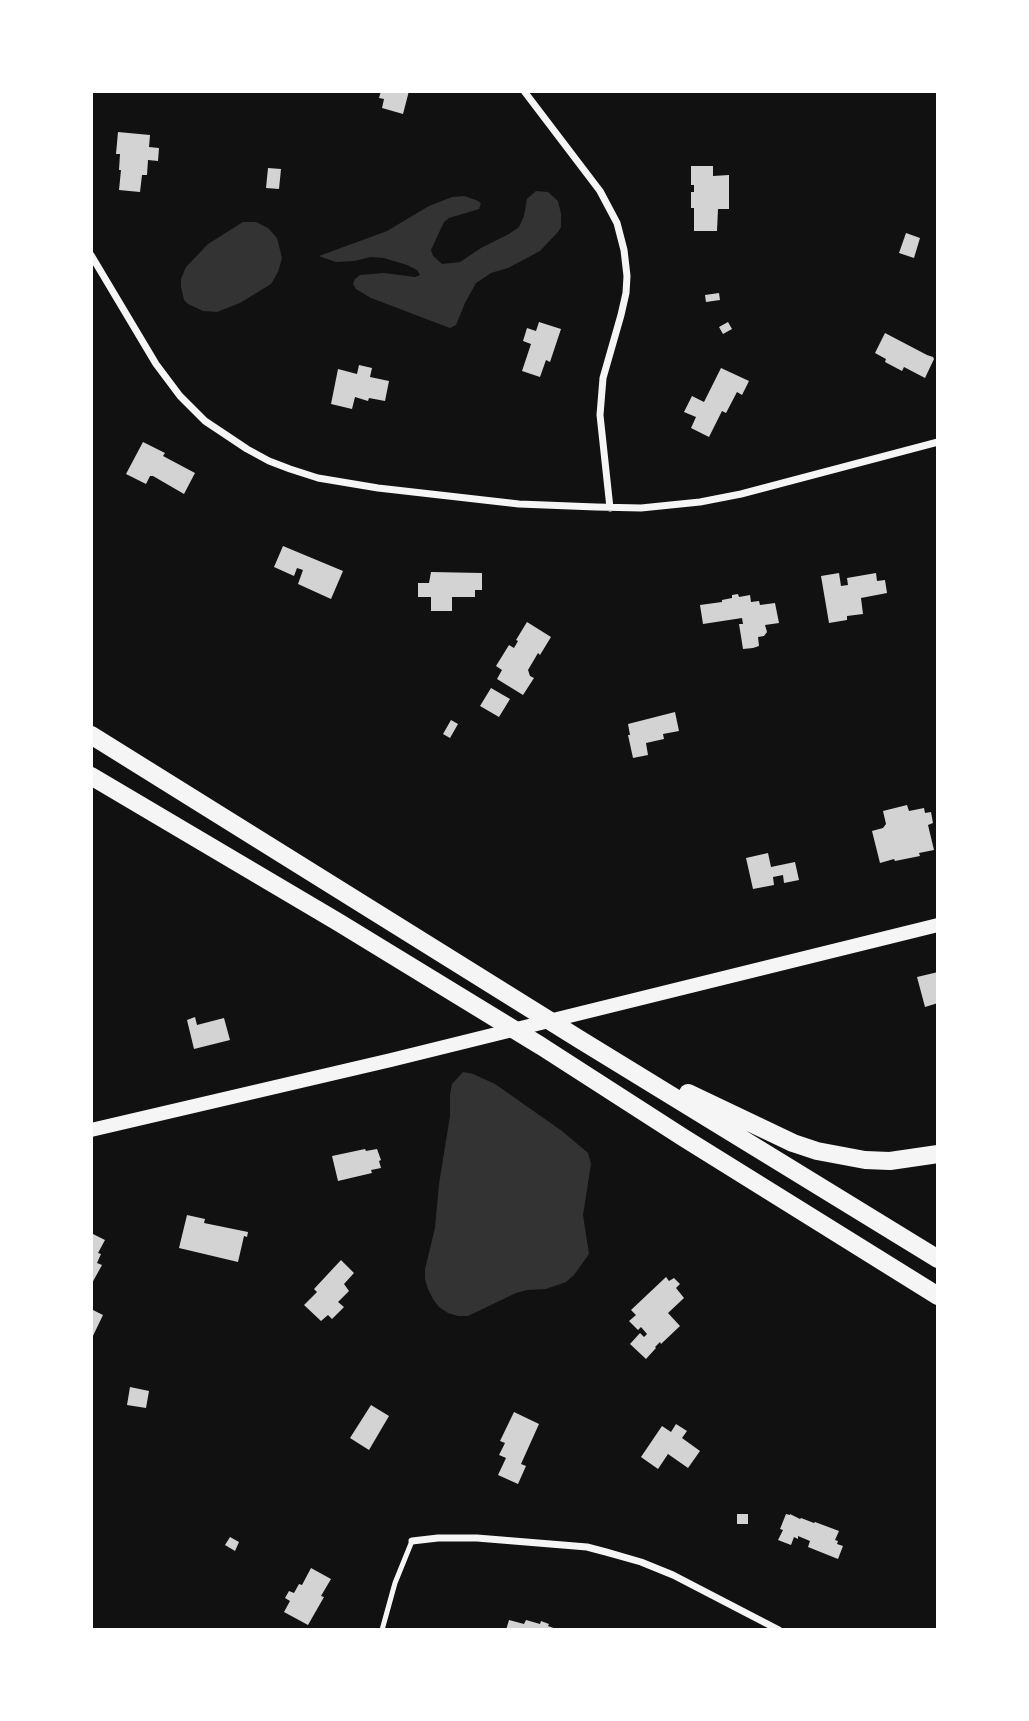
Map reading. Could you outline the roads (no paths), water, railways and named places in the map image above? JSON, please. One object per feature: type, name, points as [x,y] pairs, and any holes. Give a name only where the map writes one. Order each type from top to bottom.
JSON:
[{"type":"highway","points":[[91,735],[938,1259]]},
{"type":"highway","points":[[91,776],[541,1046],[938,1296]]},
{"type":"highway","points":[[579,1039],[729,1114],[817,1152],[890,1161],[938,1154]]},
{"type":"main road","points":[[91,1130],[391,1060],[938,925]]},
{"type":"street","points":[[524,91],[600,191],[617,223],[624,250],[626,293],[603,378],[600,415],[610,508]]},
{"type":"street","points":[[91,256],[156,364],[180,396],[205,421],[247,449],[269,461],[304,474],[368,486],[519,504],[641,508],[722,498],[938,442]]},
{"type":"street","points":[[412,1541],[477,1538],[606,1552],[641,1562],[673,1576],[779,1630]]},
{"type":"lane","points":[[382,1630],[395,1583],[412,1541]]}]
